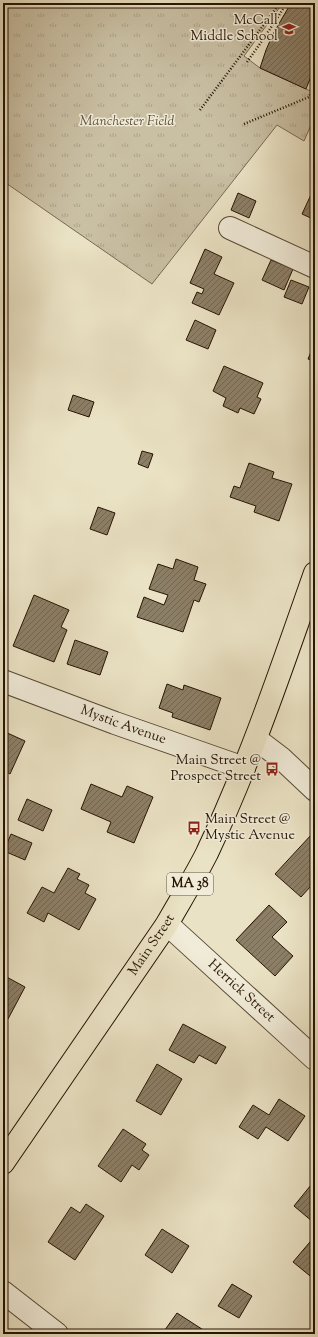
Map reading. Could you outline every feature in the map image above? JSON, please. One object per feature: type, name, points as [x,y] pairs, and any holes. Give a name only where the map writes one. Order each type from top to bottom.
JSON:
[{"type":"main road","name":"Main Street","points":[[3,1163],[167,924],[188,889],[206,854],[256,739],[315,573]]},
{"type":"street","points":[[230,228],[315,268]]},
{"type":"street","name":"Mystic Avenue","points":[[3,681],[108,721],[244,768]]},
{"type":"street","points":[[256,739],[281,758],[315,790]]},
{"type":"street","name":"Herrick Street","points":[[167,924],[315,1059]]},
{"type":"street","points":[[3,1292],[57,1334]]},
{"type":"path","points":[[200,110],[280,3]]},
{"type":"path","points":[[247,62],[287,3]]},
{"type":"path","points":[[244,124],[309,97],[313,88],[315,89]]},
{"type":"green space","name":"Manchester Field","points":[[3,3],[283,3],[244,56],[260,68],[315,93],[315,116],[304,141],[277,125],[152,284],[3,181]]},
{"type":"building","name":"McCall Middle School","points":[[291,3],[315,3],[315,70],[314,69],[306,89],[260,68],[273,34]]},
{"type":"building","points":[[315,186],[315,220],[302,214]]},
{"type":"building","points":[[238,193],[256,201],[249,218],[231,210]]},
{"type":"building","points":[[205,249],[222,257],[214,274],[234,283],[219,315],[192,303],[197,292],[202,294],[204,289],[190,283]]},
{"type":"building","points":[[271,260],[293,269],[284,290],[262,280]]},
{"type":"building","points":[[291,280],[309,287],[302,304],[284,297]]},
{"type":"building","points":[[195,320],[216,330],[208,349],[186,340]]},
{"type":"building","points":[[315,342],[315,362],[308,359]]},
{"type":"building","points":[[224,366],[263,383],[257,397],[261,399],[254,414],[240,408],[238,413],[223,406],[226,398],[213,391]]},
{"type":"building","points":[[73,395],[94,402],[89,417],[68,410]]},
{"type":"building","points":[[142,451],[153,454],[148,468],[138,464]]},
{"type":"building","points":[[249,463],[274,472],[272,478],[292,484],[279,521],[254,512],[256,506],[230,497],[234,486],[240,488]]},
{"type":"building","points":[[98,507],[115,513],[107,535],[90,529]]},
{"type":"building","points":[[176,559],[198,567],[194,580],[206,584],[199,602],[194,600],[183,632],[137,617],[144,597],[164,605],[168,595],[149,589],[158,564],[173,569]]},
{"type":"building","points":[[34,595],[69,610],[61,627],[67,630],[54,662],[13,646]]},
{"type":"building","points":[[75,640],[108,652],[100,675],[67,664]]},
{"type":"building","points":[[167,684],[183,690],[184,685],[221,698],[210,730],[172,717],[173,713],[159,708]]},
{"type":"building","points":[[3,731],[25,741],[10,774],[3,770]]},
{"type":"building","points":[[91,784],[122,797],[127,786],[153,797],[134,843],[107,832],[111,822],[81,809]]},
{"type":"building","points":[[27,799],[52,810],[43,831],[18,820]]},
{"type":"building","points":[[11,834],[32,843],[25,860],[4,851]]},
{"type":"building","points":[[312,834],[315,837],[315,889],[311,886],[301,897],[275,874]]},
{"type":"building","points":[[68,868],[80,874],[77,879],[89,885],[85,893],[96,899],[79,930],[48,913],[44,922],[27,913],[42,887],[54,893]]},
{"type":"building","points":[[269,905],[287,922],[272,937],[293,956],[275,976],[236,940]]},
{"type":"building","points":[[3,975],[25,987],[8,1019],[4,1017],[3,1019]]},
{"type":"building","points":[[183,1024],[226,1047],[216,1064],[199,1055],[194,1063],[169,1050]]},
{"type":"building","points":[[157,1064],[182,1079],[161,1115],[136,1101]]},
{"type":"building","points":[[279,1099],[305,1116],[288,1141],[266,1127],[258,1139],[239,1127],[253,1105],[269,1115]]},
{"type":"building","points":[[123,1129],[146,1144],[142,1150],[149,1155],[139,1170],[132,1165],[121,1182],[98,1166]]},
{"type":"building","points":[[315,1180],[315,1220],[313,1222],[294,1206]]},
{"type":"building","points":[[86,1204],[104,1216],[75,1260],[48,1242],[71,1207],[80,1213]]},
{"type":"building","points":[[162,1229],[189,1246],[172,1273],[145,1255]]},
{"type":"building","points":[[315,1236],[315,1280],[293,1262]]},
{"type":"building","points":[[232,1284],[252,1296],[239,1318],[218,1306]]},
{"type":"building","points":[[177,1313],[208,1333],[162,1334]]},
{"type":"place","name":"McCall Middle School","points":[[289,29]]},
{"type":"place","name":"Main Street @ Prospect Street","points":[[272,769]]},
{"type":"place","name":"Main Street @ Mystic Avenue","points":[[194,828]]}]
